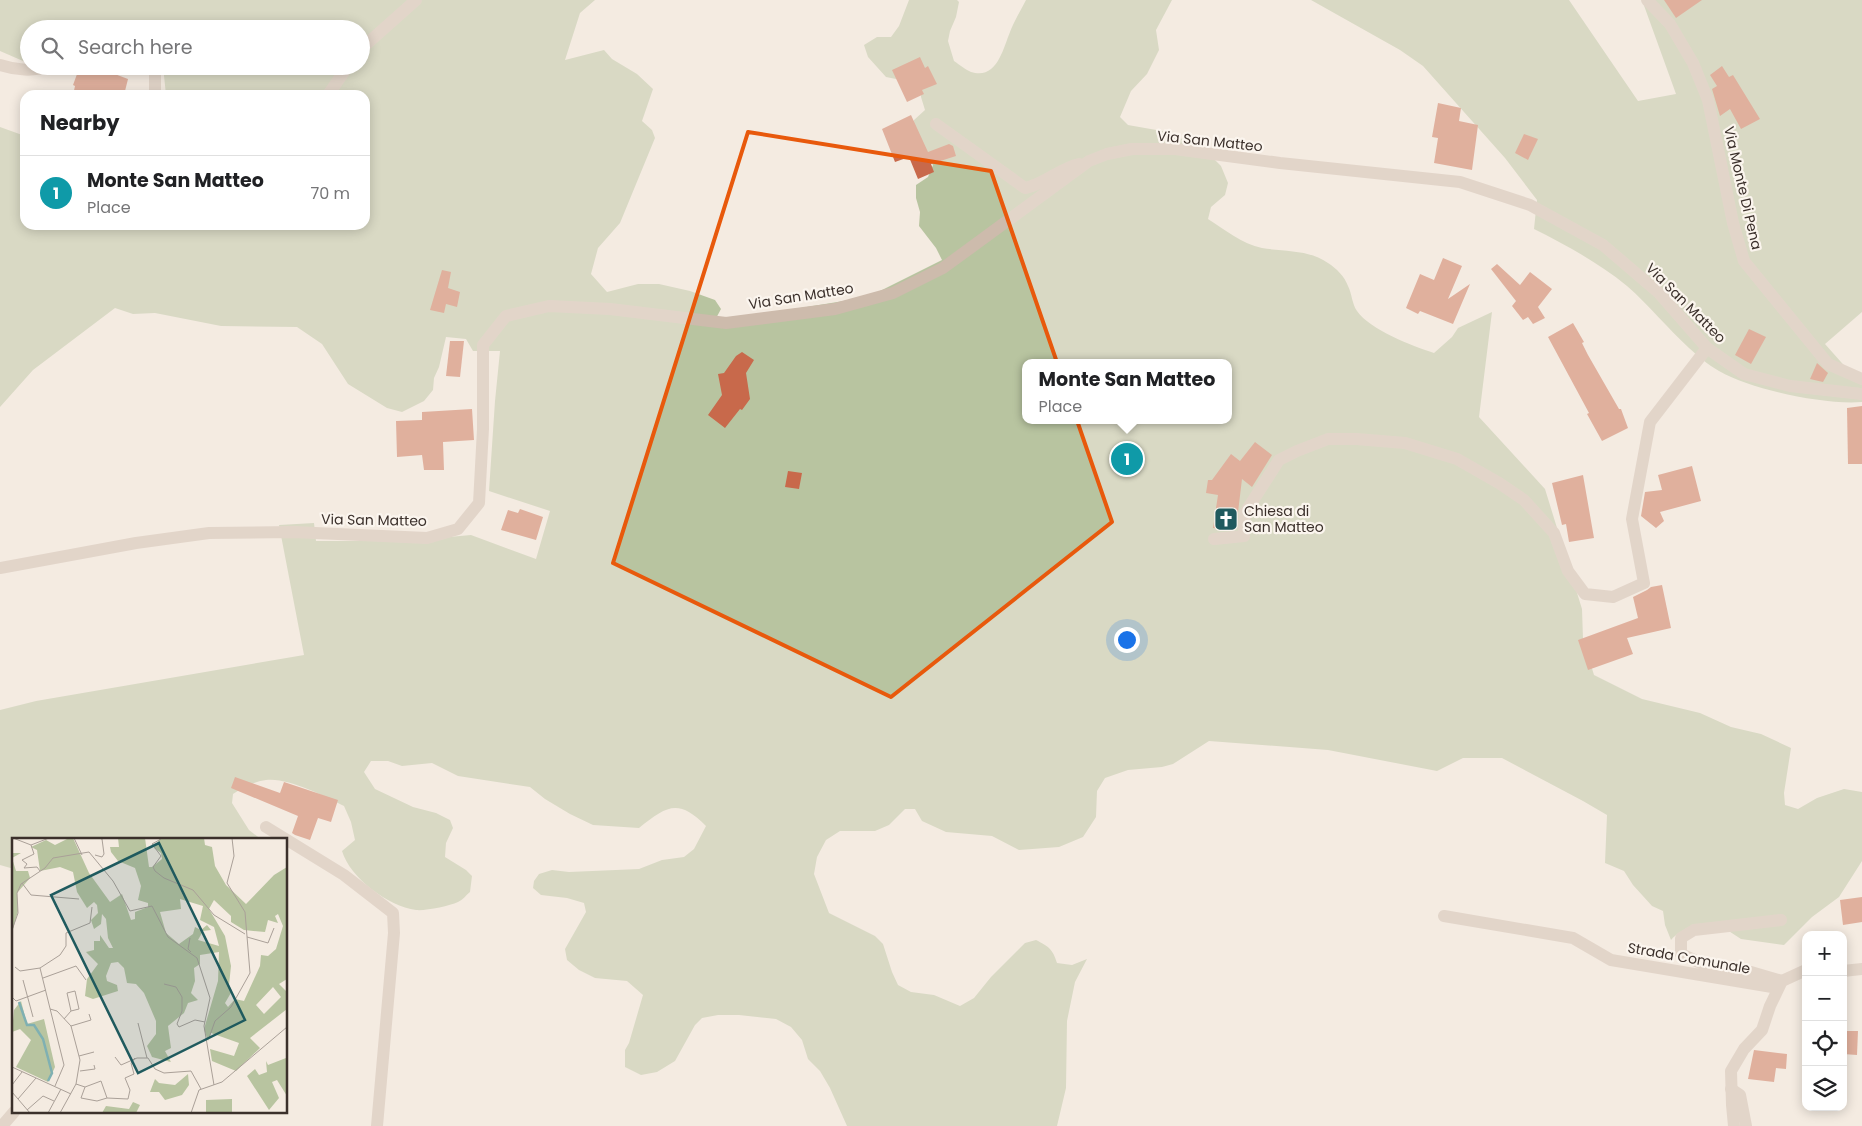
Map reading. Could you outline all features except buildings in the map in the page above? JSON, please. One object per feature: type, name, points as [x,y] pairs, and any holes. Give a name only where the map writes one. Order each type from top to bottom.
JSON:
[{"type":"street","points":[[370,41],[416,0]]},
{"type":"street","name":"Via Monte Di Pena","points":[[1648,0],[1670,24],[1693,63],[1708,100],[1733,223],[1744,261],[1828,364],[1862,379]]},
{"type":"street","points":[[0,66],[20,69]]},
{"type":"street","points":[[155,75],[155,90]]},
{"type":"street","points":[[331,90],[342,75]]},
{"type":"street","points":[[936,124],[1025,188],[1035,186],[1069,166],[1088,161]]},
{"type":"street","name":"Via San Matteo","points":[[0,568],[136,543],[209,533],[293,532],[427,538],[458,529],[479,503],[483,429],[483,345],[506,316],[549,306],[610,309],[726,323],[835,309],[893,293],[943,268],[1088,161],[1132,149],[1175,149],[1280,164],[1460,182],[1530,205],[1603,245],[1659,293],[1706,348],[1744,374],[1790,386],[1862,394]]},
{"type":"street","points":[[1214,539],[1244,536],[1245,512],[1279,460],[1297,450],[1328,439],[1405,443],[1457,459],[1524,500],[1554,533],[1568,571],[1585,594],[1613,597],[1644,584],[1632,520],[1650,422],[1706,348]]},
{"type":"street","points":[[266,827],[284,838]]},
{"type":"street","points":[[288,841],[344,875],[393,913],[394,933],[376,1126]]},
{"type":"street","name":"Strada Comunale","points":[[1444,916],[1573,938],[1611,960],[1780,985]]},
{"type":"street","points":[[1780,985],[1751,972],[1707,966],[1681,954],[1681,938],[1694,930],[1781,920]]},
{"type":"street","points":[[1847,970],[1862,968]]},
{"type":"street","points":[[1734,1126],[1731,1071],[1744,1049],[1762,1030],[1780,985],[1802,972]]},
{"type":"street","points":[[1731,1089],[1740,1096],[1746,1126]]},
{"type":"street","points":[[2,1126],[12,1114]]},
{"type":"highlighted area","points":[[748,132],[991,171],[1112,522],[891,697],[613,563]]},
{"type":"green space","points":[[0,0],[595,0],[580,13],[565,60],[604,50],[612,59],[637,74],[653,89],[642,121],[652,130],[655,138],[620,223],[598,248],[591,274],[607,292],[638,284],[659,284],[690,291],[715,300],[721,309],[714,322],[868,297],[942,260],[936,248],[919,226],[920,212],[916,198],[916,185],[928,177],[933,165],[910,132],[914,120],[925,110],[921,97],[921,84],[886,77],[868,57],[864,45],[877,37],[891,37],[899,26],[909,0],[957,0],[959,2],[948,41],[954,61],[971,72],[980,73],[987,72],[998,61],[1013,24],[1026,0],[1172,0],[1156,30],[1159,50],[1147,74],[1131,91],[1120,117],[1128,125],[1162,131],[1203,148],[1221,166],[1228,183],[1225,195],[1211,207],[1208,219],[1234,236],[1255,246],[1304,253],[1320,258],[1328,263],[1345,279],[1357,311],[1363,318],[1382,331],[1404,342],[1434,353],[1452,337],[1458,328],[1492,312],[1479,417],[1545,489],[1582,609],[1583,639],[1594,675],[1642,699],[1700,713],[1731,727],[1761,734],[1791,748],[1784,793],[1785,805],[1798,809],[1817,798],[1844,789],[1862,792],[1862,861],[1839,897],[1812,917],[1784,945],[1741,939],[1718,924],[1686,930],[1671,940],[1665,925],[1663,911],[1652,906],[1633,885],[1624,871],[1605,863],[1607,815],[1502,758],[1463,758],[1437,771],[1328,750],[1209,741],[1173,764],[1162,767],[1128,770],[1105,778],[1097,791],[1096,817],[1083,837],[1059,847],[1019,850],[992,836],[946,832],[922,821],[915,809],[905,809],[889,825],[875,831],[840,831],[826,840],[817,857],[814,874],[829,913],[875,936],[883,944],[898,985],[911,992],[934,995],[960,1006],[974,998],[991,977],[1025,943],[1036,940],[1050,948],[1057,963],[1072,965],[1087,959],[1075,982],[1067,1021],[1066,1088],[1057,1126],[847,1126],[830,1088],[820,1071],[808,1059],[802,1040],[791,1027],[776,1019],[739,1015],[718,1015],[702,1018],[695,1025],[675,1061],[657,1072],[641,1075],[625,1067],[625,1050],[629,1043],[643,995],[627,981],[595,978],[579,970],[567,960],[565,949],[586,912],[584,903],[567,898],[541,895],[533,888],[534,881],[539,874],[552,870],[569,872],[639,869],[662,860],[684,857],[694,849],[706,826],[688,811],[680,809],[672,808],[665,810],[639,828],[593,825],[545,799],[530,787],[458,776],[432,763],[402,766],[388,761],[371,761],[364,772],[375,789],[413,807],[436,813],[450,820],[453,828],[446,843],[445,857],[472,876],[470,892],[461,900],[449,905],[426,910],[405,907],[382,897],[353,871],[342,851],[355,840],[351,822],[344,806],[306,788],[275,780],[257,782],[233,794],[232,803],[249,830],[259,838],[12,838],[12,868],[0,865],[0,710],[36,701],[304,655],[279,525],[314,523],[316,541],[405,541],[471,535],[536,559],[550,511],[489,491],[500,351],[473,351],[466,339],[446,337],[439,367],[434,378],[433,390],[424,401],[402,412],[387,408],[348,384],[322,344],[297,327],[221,326],[155,313],[133,314],[115,308],[33,370],[0,407],[0,127],[20,134],[20,230],[370,230],[370,90],[165,90],[164,75],[370,75],[370,20],[20,20],[20,60],[0,51]]},
{"type":"green space","points":[[1311,0],[1569,0],[1638,101],[1676,94],[1642,0],[1862,0],[1862,312],[1825,344],[1849,371],[1862,375],[1862,402],[1809,399],[1769,390],[1733,378],[1707,363],[1627,286],[1582,255],[1534,229],[1537,200],[1505,158],[1423,66],[1400,50]]},
{"type":"place","name":"Monte San Matteo","points":[[1127,459]]},
{"type":"place","name":"Chiesa di San Matteo","points":[[1226,519]]}]
